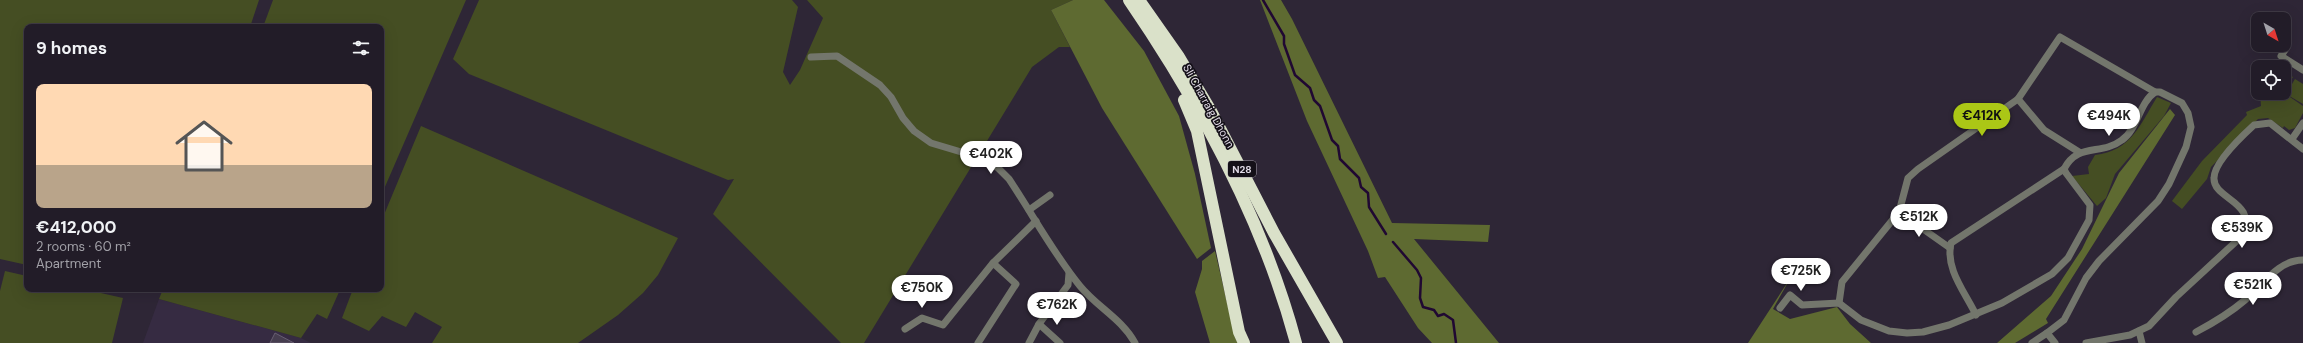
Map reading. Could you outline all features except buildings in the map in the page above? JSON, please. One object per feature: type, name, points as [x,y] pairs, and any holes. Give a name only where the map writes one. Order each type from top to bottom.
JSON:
[{"type":"highway","points":[[1122,0],[1189,108],[1201,150],[1239,332],[1244,343]]},
{"type":"highway","name":"Sli Charraig Dhonn","points":[[1129,0],[1172,65],[1222,154],[1267,256],[1287,309],[1296,343]]},
{"type":"highway","name":"N28","points":[[1139,0],[1179,57],[1211,111],[1274,233],[1337,343]]},
{"type":"street","points":[[1839,303],[1842,282],[1899,212],[1908,178],[1918,168],[2018,99],[2060,37],[2155,92],[2160,92],[2182,103],[2188,113],[2191,127],[2183,153],[2169,184],[2158,201],[2099,261],[2086,278],[2064,320],[2032,343]]},
{"type":"street","points":[[2284,52],[2281,56],[2303,70]]},
{"type":"street","points":[[811,57],[837,56],[880,85],[891,97],[903,118],[914,131],[931,143],[968,154],[998,168],[1009,179],[1069,273],[1099,305],[1118,320],[1135,343]]},
{"type":"street","points":[[1976,314],[1952,270],[1950,248],[1954,239],[2064,169],[2067,163],[2079,152],[2107,148],[2123,140],[2155,92]]},
{"type":"street","points":[[2018,99],[2044,130],[2079,152]]},
{"type":"street","points":[[2086,343],[2130,335],[2153,322],[2176,297],[2228,250],[2245,230],[2247,223],[2245,214],[2214,183],[2216,167],[2254,125],[2270,123],[2303,149]]},
{"type":"street","points":[[2292,139],[2303,123]]},
{"type":"street","points":[[1780,308],[1790,295],[1802,305],[1839,303],[1870,325],[1889,331],[1907,333],[1923,332],[1949,325],[1976,314],[2041,282],[2052,274],[2068,258],[2089,220],[2091,208],[2087,200],[2074,186],[2064,169]]},
{"type":"street","points":[[1029,210],[1050,195]]},
{"type":"street","points":[[1899,212],[1950,248]]},
{"type":"street","points":[[906,329],[922,318],[943,325],[993,264],[1036,221]]},
{"type":"street","points":[[2196,332],[2245,300],[2277,269],[2287,263],[2303,260]]},
{"type":"street","points":[[978,343],[1016,284],[993,264]]},
{"type":"street","points":[[1029,343],[1039,324],[1068,286],[1069,273]]},
{"type":"street","points":[[1039,324],[1060,343]]},
{"type":"street","points":[[2139,331],[2142,343]]},
{"type":"street","points":[[2047,333],[2055,343]]},
{"type":"shaded area","points":[[159,299],[301,338],[311,343],[143,343]]},
{"type":"green space","points":[[0,0],[259,0],[251,24],[24,24],[24,264],[0,259]]},
{"type":"green space","points":[[273,0],[466,0],[384,189],[384,24],[264,24]]},
{"type":"green space","points":[[479,0],[792,0],[798,7],[783,72],[790,85],[800,70],[823,18],[807,0],[1073,0],[1051,10],[1070,47],[1059,47],[1032,67],[864,343],[841,343],[713,214],[734,179],[728,180],[469,74],[453,59]]},
{"type":"green space","points":[[1073,0],[1104,0],[1144,51],[1179,116],[1195,174],[1211,248],[1197,259],[1102,108],[1051,10]]},
{"type":"green space","points":[[1260,0],[1281,0],[1292,19],[1392,223],[1490,225],[1488,242],[1414,239],[1499,343],[1432,343],[1418,328],[1385,277],[1378,278],[1368,251],[1307,121]]},
{"type":"green space","points":[[2295,79],[2303,84],[2303,104],[2291,97],[2291,86]]},
{"type":"green space","points":[[2157,97],[2171,103],[2164,116],[2115,174],[2106,198],[2097,206],[2072,176],[2089,174],[2088,167],[2095,155],[2107,153],[2126,142],[2139,127]]},
{"type":"green space","points":[[2291,98],[2303,106],[2303,113],[2295,128],[2289,130],[2284,126],[2283,128],[2268,118],[2258,119],[2211,167],[2207,179],[2182,209],[2172,201],[2202,161],[2247,115],[2246,112],[2261,106],[2261,100],[2291,100]]},
{"type":"green space","points":[[2170,109],[2175,115],[2046,319],[2048,323],[2015,343],[1997,343],[2051,296],[2082,249],[2119,173]]},
{"type":"green space","points":[[421,126],[678,238],[658,275],[643,293],[618,315],[578,343],[432,343],[442,327],[415,312],[406,327],[382,316],[369,331],[342,318],[352,292],[384,292],[384,215]]},
{"type":"green space","points":[[1215,251],[1235,337],[1238,343],[1210,343],[1195,292],[1202,269],[1202,261]]},
{"type":"green space","points":[[5,271],[24,275],[24,292],[96,292],[123,298],[112,343],[0,343],[0,291]]},
{"type":"green space","points":[[1791,277],[1773,309],[1790,319],[1837,307],[1850,324],[1871,343],[1748,343]]},
{"type":"green space","points":[[162,292],[339,292],[327,319],[317,314],[301,338],[159,299]]},
{"type":"waterway","points":[[1263,0],[1284,36],[1284,44],[1295,75],[1310,88],[1314,100],[1320,106],[1332,140],[1338,146],[1340,159],[1359,178],[1361,187],[1368,193],[1369,207],[1386,234]]},
{"type":"waterway","points":[[1393,242],[1417,270],[1421,278],[1420,298],[1423,307],[1434,310],[1438,316],[1444,314],[1453,320],[1456,343]]}]
